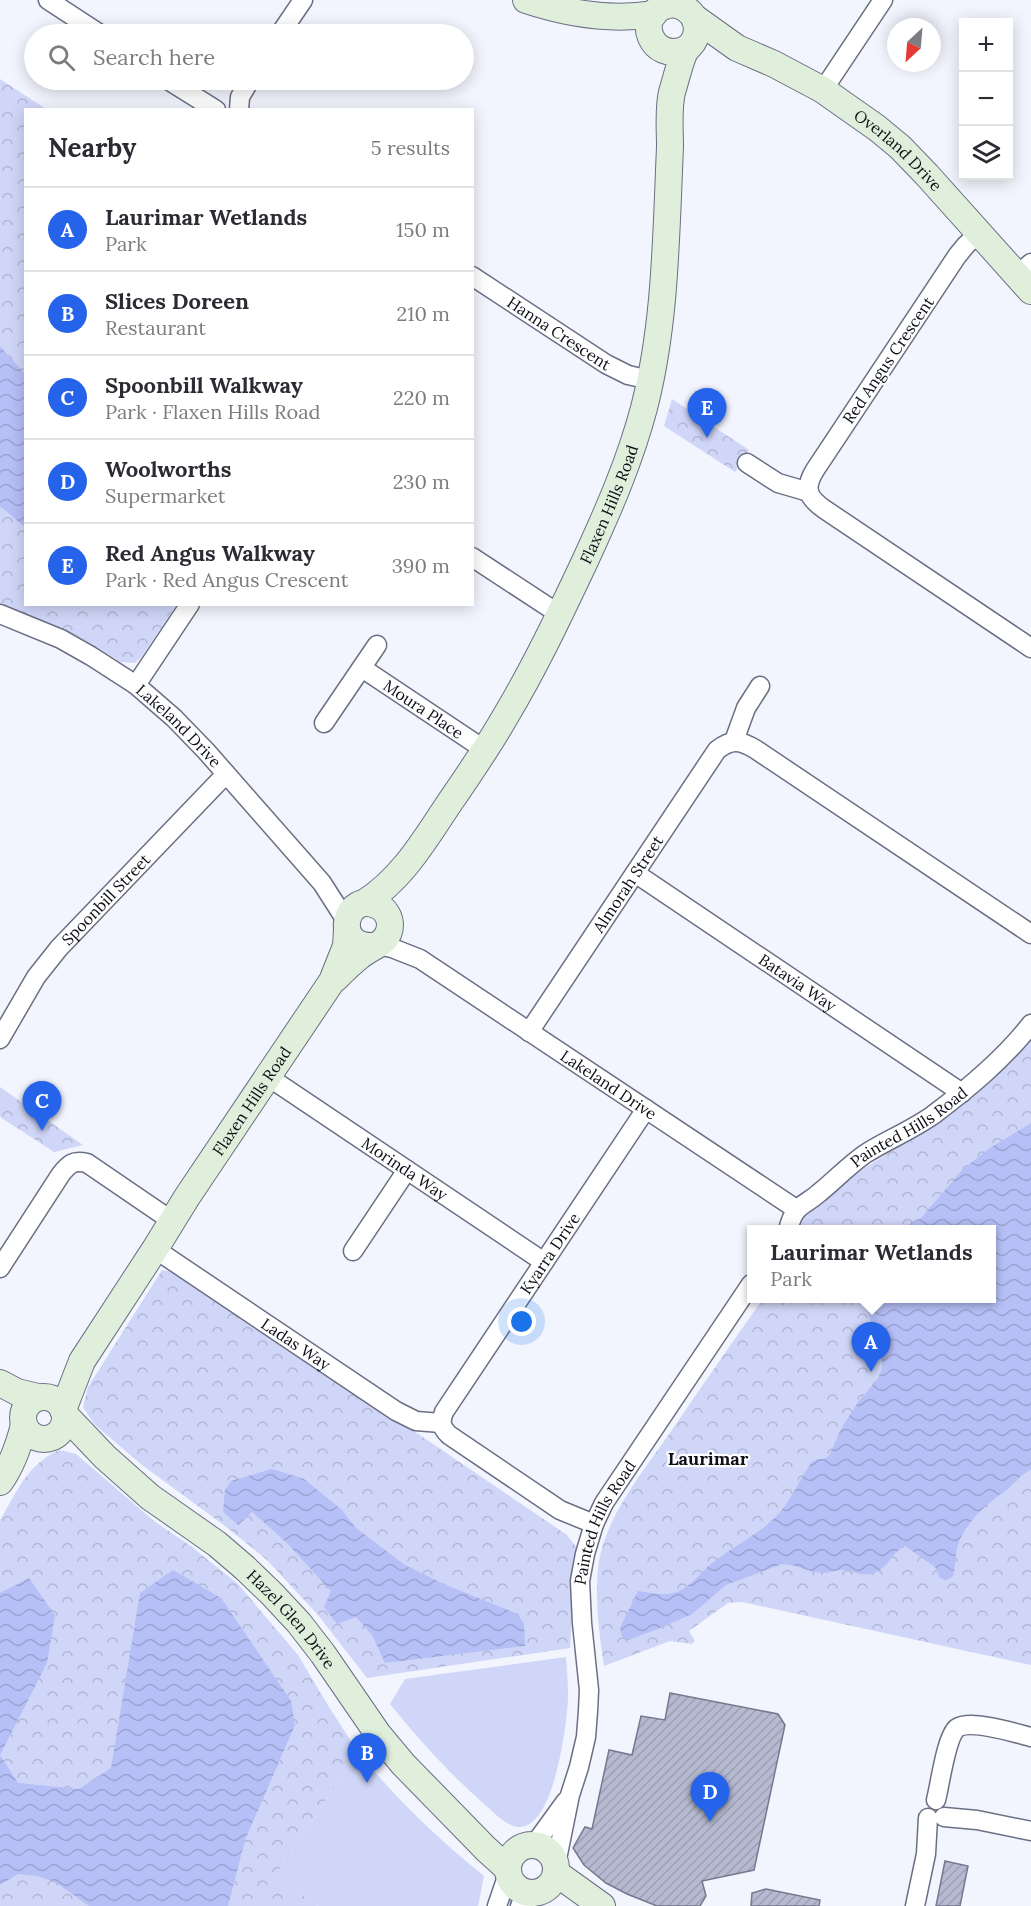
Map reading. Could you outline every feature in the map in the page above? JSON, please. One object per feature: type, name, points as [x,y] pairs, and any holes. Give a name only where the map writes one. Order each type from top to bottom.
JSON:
[{"type":"street","points":[[48,0],[85,24]]},
{"type":"street","points":[[287,24],[303,0]]},
{"type":"street","points":[[526,0],[572,13],[604,17],[636,17],[665,5],[674,4],[690,10],[697,33],[688,48],[671,53],[604,17]]},
{"type":"street","points":[[823,90],[882,0]]},
{"type":"street","points":[[654,43],[649,26],[658,8]]},
{"type":"street","name":"Overland Drive","points":[[690,10],[737,48]]},
{"type":"street","name":"Flaxen Hills Road","points":[[53,1405],[56,1383],[81,1361],[267,1076],[332,981],[346,946],[354,915],[406,867],[485,750],[530,674],[620,480],[644,408],[659,331],[663,294],[672,95],[665,65],[654,43]]},
{"type":"street","name":"Overland Drive","points":[[688,48],[712,44],[737,48],[774,64],[849,106],[900,147],[979,233],[1026,276]]},
{"type":"street","name":"Flaxen Hills Road","points":[[672,95],[688,48]]},
{"type":"street","points":[[184,90],[213,108]]},
{"type":"street","points":[[238,108],[244,90]]},
{"type":"street","name":"Red Angus Crescent","points":[[809,492],[809,479],[957,256],[979,233]]},
{"type":"street","name":"Hanna Crescent","points":[[474,277],[606,364],[628,375],[650,380]]},
{"type":"street","points":[[747,463],[778,483],[809,492],[814,502],[1031,648]]},
{"type":"street","points":[[474,558],[559,614]]},
{"type":"street","points":[[136,685],[189,606]]},
{"type":"street","name":"Lakeland Drive","points":[[0,614],[61,639],[136,685],[174,718],[322,883],[354,915]]},
{"type":"street","points":[[324,723],[377,645]]},
{"type":"street","name":"Moura Place","points":[[362,668],[485,750]]},
{"type":"street","points":[[760,686],[746,708],[734,741],[743,742],[755,749],[1031,934]]},
{"type":"street","name":"Almorah Street","points":[[529,1032],[717,750],[724,744],[734,741]]},
{"type":"street","name":"Spoonbill Street","points":[[0,1039],[36,977],[59,948],[226,774]]},
{"type":"street","name":"Flaxen Hills Road","points":[[332,981],[382,935],[392,901],[406,867]]},
{"type":"street","name":"Batavia Way","points":[[635,873],[962,1093]]},
{"type":"street","points":[[377,905],[383,909],[382,935],[360,945],[354,941],[354,915],[377,905]]},
{"type":"street","name":"Lakeland Drive","points":[[382,935],[796,1209]]},
{"type":"street","name":"Painted Hills Road","points":[[796,1209],[821,1192],[866,1154],[931,1116],[962,1093],[999,1061],[1031,1024]]},
{"type":"street","name":"Morinda Way","points":[[267,1076],[544,1262]]},
{"type":"street","name":"Kyarra Drive","points":[[441,1423],[444,1412],[645,1109]]},
{"type":"street","points":[[0,1268],[61,1174],[73,1162],[87,1163],[172,1221]]},
{"type":"street","points":[[353,1251],[407,1170]]},
{"type":"street","points":[[789,1225],[796,1209]]},
{"type":"street","name":"Ladas Way","points":[[155,1249],[396,1411],[416,1421],[441,1423]]},
{"type":"street","name":"Painted Hills Road","points":[[543,1885],[586,1737],[589,1688],[580,1581],[594,1524],[604,1503],[747,1290]]},
{"type":"street","name":"Hazel Glen Drive","points":[[0,1383],[53,1405],[105,1458],[150,1497],[217,1544],[272,1594],[323,1654],[378,1734],[403,1764],[508,1871]]},
{"type":"street","points":[[0,1394],[32,1435],[47,1439]]},
{"type":"street","points":[[32,1400],[53,1405],[63,1427],[3,1478],[19,1443],[24,1409],[32,1400]]},
{"type":"street","points":[[441,1423],[443,1430],[449,1435],[560,1510],[594,1524]]},
{"type":"street","name":"Hazel Glen Drive","points":[[47,1439],[71,1441],[105,1458]]},
{"type":"street","points":[[915,1906],[938,1812],[950,1742],[956,1729],[977,1725],[1031,1737]]},
{"type":"street","name":"Painted Hills Road","points":[[530,1845],[570,1794]]},
{"type":"street","name":"Hazel Glen Drive","points":[[448,1808],[494,1837],[506,1842],[530,1845]]},
{"type":"street","points":[[938,1812],[1031,1831]]},
{"type":"street","points":[[497,1906],[513,1853],[530,1845],[548,1851],[543,1885],[531,1893],[516,1888],[511,1882],[508,1871]]},
{"type":"street","points":[[543,1885],[576,1906]]},
{"type":"street","points":[[543,1885],[602,1906]]},
{"type":"green space","points":[[0,79],[44,108],[24,108],[24,606],[175,606],[135,663],[121,662],[82,638],[0,604]]},
{"type":"green space","points":[[672,399],[749,450],[735,472],[664,426]]},
{"type":"green space","points":[[1031,1039],[1031,1665],[742,1602],[728,1603],[689,1631],[695,1641],[692,1644],[670,1641],[604,1666],[597,1587],[599,1561],[610,1526],[628,1492],[760,1303],[996,1303],[996,1225],[801,1225],[806,1213],[830,1197],[855,1174],[939,1121],[978,1091],[1020,1053]]},
{"type":"green space","points":[[0,1087],[83,1145],[54,1152],[0,1117]]},
{"type":"green space","points":[[162,1270],[181,1273],[567,1535],[577,1548],[571,1593],[570,1648],[367,1678],[318,1615],[267,1560],[142,1465],[94,1424],[83,1407],[88,1387]]},
{"type":"green space","points":[[59,1450],[76,1454],[154,1521],[192,1547],[238,1584],[298,1655],[358,1752],[275,1876],[318,1906],[0,1906],[0,1520],[31,1471],[38,1463]]},
{"type":"green space","points":[[566,1657],[567,1711],[556,1773],[541,1812],[530,1823],[518,1827],[499,1818],[459,1780],[390,1704],[405,1679]]},
{"type":"green space","points":[[358,1752],[418,1817],[484,1876],[478,1906],[318,1906],[275,1876]]},
{"type":"water","points":[[0,346],[24,373],[24,526],[0,506]]},
{"type":"water","points":[[1031,1123],[1031,1470],[971,1521],[957,1548],[953,1576],[946,1580],[940,1578],[935,1567],[905,1546],[883,1568],[870,1574],[846,1570],[818,1573],[782,1564],[726,1585],[692,1614],[628,1640],[622,1636],[620,1628],[638,1591],[669,1594],[688,1586],[707,1567],[768,1524],[788,1502],[811,1463],[829,1456],[841,1429],[858,1402],[877,1380],[882,1369],[882,1358],[867,1310],[859,1303],[996,1303],[996,1225],[909,1225],[921,1218],[963,1169],[990,1148]]},
{"type":"water","points":[[272,1469],[304,1479],[342,1510],[356,1528],[405,1565],[446,1585],[518,1614],[524,1624],[525,1646],[385,1663],[372,1635],[356,1617],[337,1624],[324,1607],[331,1591],[286,1542],[252,1512],[238,1525],[223,1512],[225,1490],[231,1481]]},
{"type":"water","points":[[173,1570],[221,1598],[291,1701],[295,1725],[245,1840],[228,1906],[89,1906],[55,1882],[37,1876],[18,1874],[0,1885],[0,1755],[18,1783],[79,1789],[111,1768],[140,1593]]},
{"type":"water","points":[[29,1578],[55,1615],[47,1663],[0,1755],[0,1593]]},
{"type":"building","points":[[670,1693],[778,1714],[785,1725],[754,1870],[702,1881],[706,1896],[700,1906],[657,1906],[627,1894],[606,1883],[584,1865],[573,1848],[585,1827],[592,1829],[609,1750],[632,1755],[641,1716],[665,1720]]},
{"type":"building","points":[[945,1861],[968,1866],[960,1906],[936,1906]]},
{"type":"building","points":[[766,1889],[820,1900],[819,1906],[751,1906],[752,1893]]},
{"type":"place","name":"Red Angus Walkway","points":[[707,438]]},
{"type":"place","name":"Spoonbill Walkway","points":[[42,1131]]},
{"type":"place","name":"Laurimar Wetlands","points":[[871,1372]]},
{"type":"place","name":"Slices Doreen","points":[[367,1783]]},
{"type":"place","name":"Woolworths","points":[[710,1822]]},
{"type":"district","name":"Laurimar","points":[[708,1458]]}]
